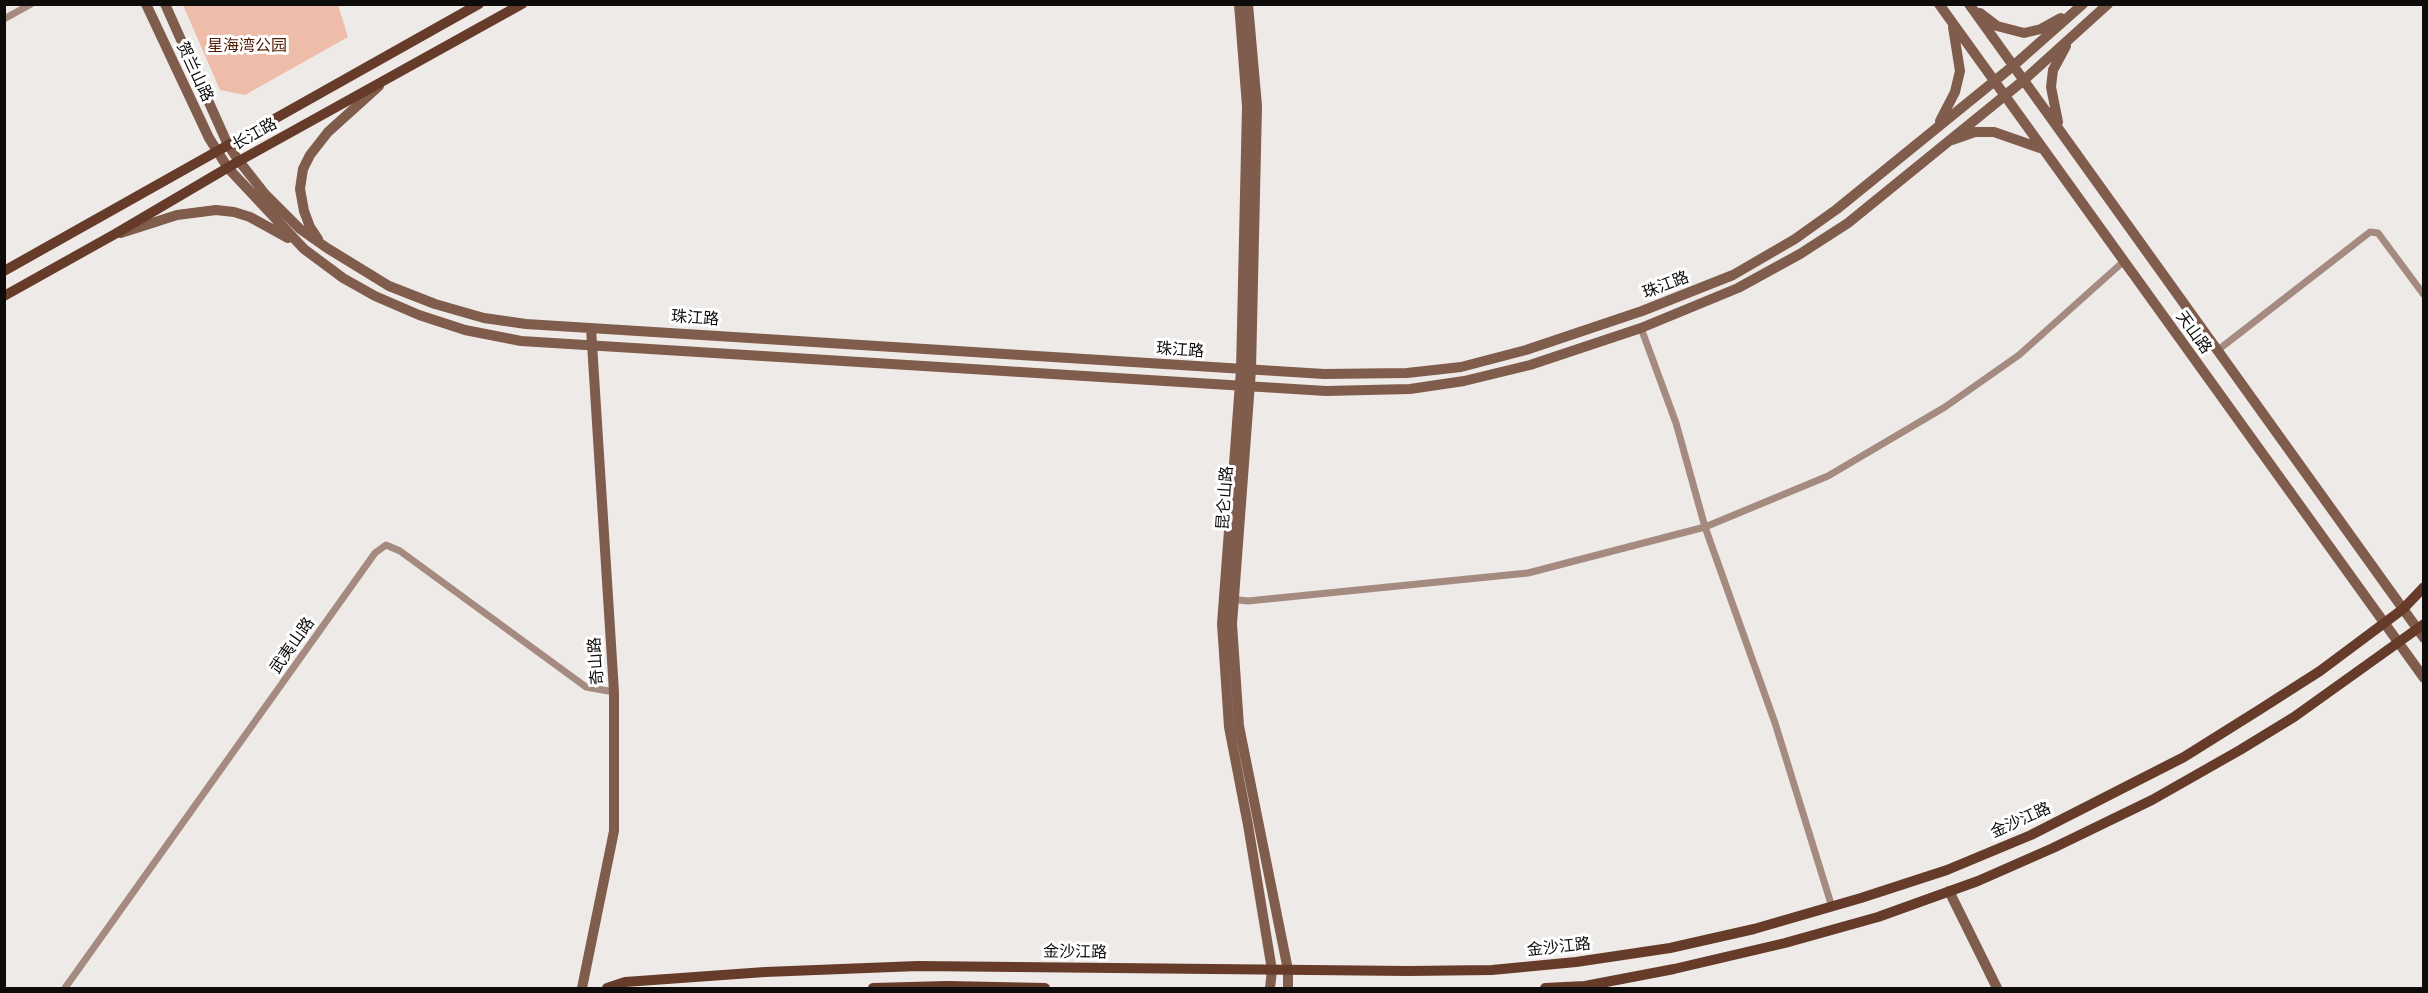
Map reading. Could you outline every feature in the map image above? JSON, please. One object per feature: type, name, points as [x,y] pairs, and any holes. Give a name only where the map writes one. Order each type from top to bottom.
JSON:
[{"type":"main road","name":"贺兰山路","points":[[146,4],[217,151],[228,168],[304,249]]},
{"type":"main road","name":"贺兰山路","points":[[165,4],[228,145]]},
{"type":"main road","name":"长江路","points":[[4,271],[479,4]]},
{"type":"main road","name":"长江路","points":[[4,296],[239,161],[522,4]]},
{"type":"main road","name":"昆仑山路","points":[[1239,4],[1247,106],[1246,370]]},
{"type":"main road","name":"昆仑山路","points":[[1248,4],[1257,106],[1232,624],[1239,726],[1288,970],[1288,988]]},
{"type":"main road","name":"天山路","points":[[1939,4],[2040,148],[2424,678]]},
{"type":"main road","name":"珠江路","points":[[228,145],[265,194],[300,229],[327,248],[389,286],[435,304],[484,318],[526,324],[1246,370],[1324,374],[1407,373],[1461,367],[1526,350],[1642,311],[1733,275],[1795,239],[1884,172],[2013,66],[2082,4]]},
{"type":"main road","points":[[1970,6],[1997,26],[2024,33],[2041,29],[2082,4]]},
{"type":"main road","points":[[115,234],[177,215],[216,210],[234,212],[272,228],[343,278],[375,296],[419,315],[465,330],[521,341],[1245,388],[1326,391],[1410,389],[1464,381],[1530,365],[1641,328],[1738,288],[1800,254],[1848,223],[2024,80],[2108,4]]},
{"type":"main road","name":"天山路","points":[[1970,6],[2403,609],[2422,630]]},
{"type":"main road","points":[[1934,131],[1949,107],[1960,71],[1951,21]]},
{"type":"main road","points":[[2060,131],[2053,108],[2051,87],[2053,70],[2070,39]]},
{"type":"main road","points":[[327,248],[310,227],[304,211],[300,189],[303,169],[310,155],[328,132],[384,81]]},
{"type":"main road","points":[[1944,144],[1975,132],[1994,132],[2040,148]]},
{"type":"main road","name":"奇山路","points":[[582,988],[614,831],[614,692],[591,328]]},
{"type":"main road","name":"昆仑山路","points":[[1245,388],[1222,624],[1229,728],[1272,970],[1270,988]]},
{"type":"main road","name":"金沙江路","points":[[607,988],[637,981],[765,972],[918,966],[1481,970],[1576,962],[1680,945],[1754,929],[1947,870],[2031,835],[2129,786],[2184,757],[2320,671],[2403,609],[2424,587]]},
{"type":"main road","points":[[1545,988],[1585,986],[1785,943],[1878,916],[1949,891],[2053,848],[2152,800],[2294,717],[2398,643],[2422,630]]},
{"type":"main road","points":[[1949,891],[1997,988]]},
{"type":"main road","points":[[873,988],[947,986],[1045,988]]},
{"type":"street","points":[[4,19],[31,4]]},
{"type":"street","points":[[2217,350],[2370,232],[2378,233],[2424,295]]},
{"type":"street","points":[[1224,598],[1248,601],[1527,573],[1705,527],[1828,476],[1945,407],[2019,355],[2123,262]]},
{"type":"street","points":[[1641,328],[1676,423],[1705,527],[1775,723],[1832,907]]},
{"type":"street","name":"武夷山路","points":[[65,988],[375,554],[386,545],[400,551],[586,687],[614,692]]},
{"type":"green space","name":"星海湾公园","points":[[183,5],[338,5],[348,37],[245,95],[220,90]]}]
